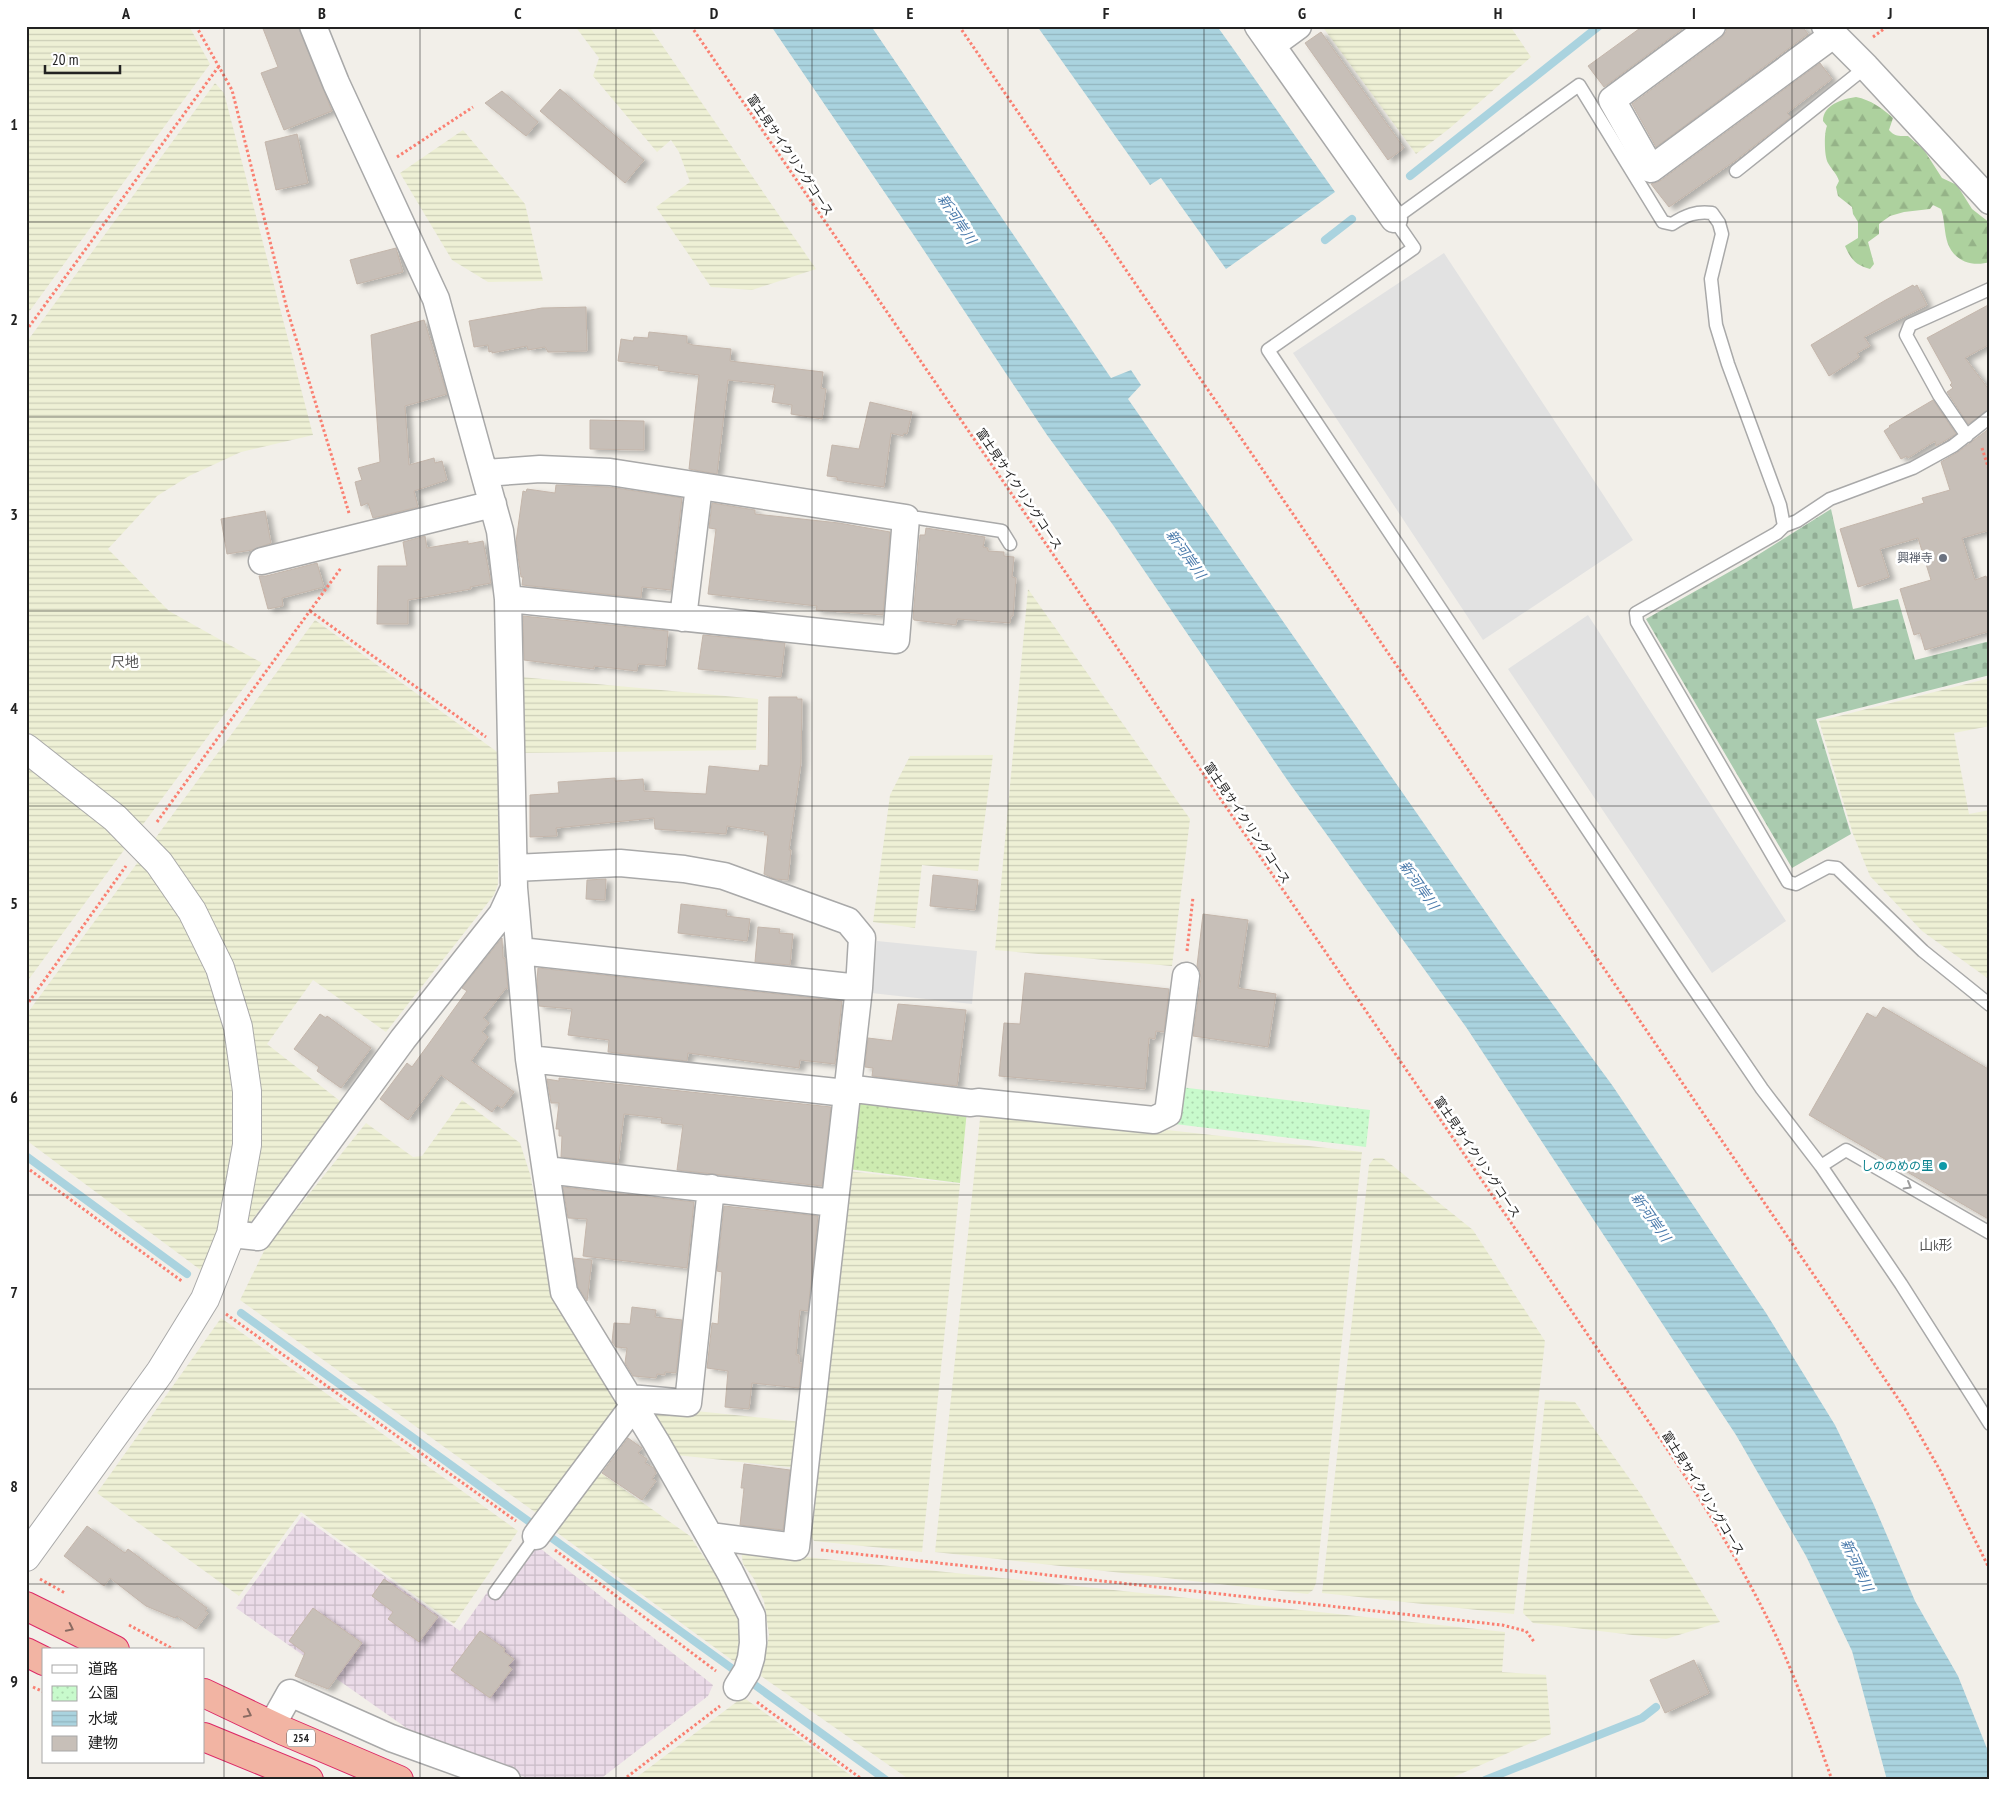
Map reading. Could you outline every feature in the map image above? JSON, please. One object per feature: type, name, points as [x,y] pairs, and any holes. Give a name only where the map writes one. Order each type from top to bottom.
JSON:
[{"type":"highway","points":[[26,1606],[111,1648]]},
{"type":"highway","points":[[26,1652],[42,1659]]},
{"type":"highway","name":"254","points":[[205,1693],[272,1726],[399,1780]]},
{"type":"highway","points":[[205,1737],[309,1780]]},
{"type":"street","points":[[313,26],[336,83],[436,299],[500,531],[508,599],[514,878],[529,1059],[564,1292],[631,1401],[710,1536],[752,1616],[752,1658],[742,1679]]},
{"type":"street","points":[[1298,26],[1265,36],[1394,219]]},
{"type":"street","points":[[1712,26],[1612,100],[1651,169],[1829,30],[1866,67],[1990,201]]},
{"type":"street","points":[[485,474],[540,469],[610,472],[906,518],[896,640],[508,599]]},
{"type":"street","points":[[683,618],[699,486]]},
{"type":"street","points":[[262,561],[493,504]]},
{"type":"street","points":[[26,748],[115,818],[159,863],[192,911],[220,968],[238,1027],[248,1090],[248,1146],[231,1234],[206,1299],[160,1372],[26,1557]]},
{"type":"street","points":[[514,878],[620,863],[684,869],[724,876],[848,921],[862,938],[859,988],[796,1547],[710,1536]]},
{"type":"street","points":[[231,1234],[258,1237],[403,1039],[502,914],[514,878]]},
{"type":"street","points":[[520,951],[859,988]]},
{"type":"street","points":[[529,1059],[1154,1120],[1168,1113],[1186,976]]},
{"type":"street","points":[[546,1170],[834,1202]]},
{"type":"street","points":[[631,1401],[688,1403],[711,1188]]},
{"type":"street","points":[[541,1529],[631,1401]]},
{"type":"street","points":[[272,1726],[290,1693],[391,1738],[507,1780]]},
{"type":"lane","points":[[1736,171],[1866,67]]},
{"type":"lane","points":[[1784,526],[1780,505],[1728,364],[1716,325],[1711,279],[1722,234],[1720,223],[1712,213],[1700,212],[1686,215],[1672,224],[1663,222],[1579,85],[1394,219],[1414,248],[1268,350],[1685,976],[1762,1089],[1821,1166],[1935,1335],[1989,1422]]},
{"type":"lane","points":[[1971,432],[1939,395],[1906,335],[1910,325],[1990,289]]},
{"type":"lane","points":[[1990,417],[1953,446],[1913,468],[1830,499],[1797,521],[1784,526],[1777,533],[1636,613],[1637,622],[1788,882],[1796,884],[1828,866],[1837,868],[1922,952],[1990,1005]]},
{"type":"lane","points":[[906,518],[918,518],[1002,531],[1010,544]]},
{"type":"lane","points":[[1821,1166],[1846,1150],[1990,1233]]},
{"type":"lane","points":[[495,1594],[541,1529]]},
{"type":"path","points":[[152,829],[310,611],[361,536],[288,310],[232,90],[196,26]]},
{"type":"path","name":"富士見サイクリングコース","points":[[691,26],[1640,1410],[1711,1517],[1746,1578],[1789,1665],[1811,1719],[1832,1780]]},
{"type":"path","points":[[959,26],[1880,1371],[1942,1472],[1990,1570]]},
{"type":"path","points":[[26,331],[219,66]]},
{"type":"path","points":[[376,171],[473,107]]},
{"type":"path","points":[[1971,432],[1990,473]]},
{"type":"path","points":[[310,611],[512,755]]},
{"type":"path","points":[[26,1006],[129,861]]},
{"type":"path","points":[[1186,976],[1185,968],[1193,897]]},
{"type":"path","points":[[26,1167],[206,1299],[541,1529],[742,1679],[863,1780]]},
{"type":"path","points":[[796,1547],[1502,1625],[1526,1631],[1535,1643]]},
{"type":"path","points":[[623,1780],[726,1701],[742,1679]]},
{"type":"shaded area","points":[[1444,253],[1633,540],[1483,640],[1293,353]]},
{"type":"shaded area","points":[[1588,615],[1786,921],[1712,973],[1508,669]]},
{"type":"shaded area","points":[[877,941],[977,951],[972,1004],[871,993]]},
{"type":"shaded area","points":[[302,1516],[460,1631],[526,1537],[713,1685],[708,1696],[599,1780],[533,1780],[425,1741],[236,1608]]},
{"type":"green space","points":[[26,26],[189,26],[210,64],[26,316]]},
{"type":"green space","points":[[575,26],[649,26],[816,269],[752,290],[711,287],[656,207],[690,182],[679,152],[671,140],[657,152],[593,76],[599,58]]},
{"type":"green space","points":[[1322,26],[1510,26],[1531,57],[1450,128],[1416,154]]},
{"type":"green space","points":[[215,83],[224,93],[313,435],[241,452],[189,476],[157,496],[108,549],[169,611],[262,663],[26,983],[26,343]]},
{"type":"green space","points":[[1856,97],[1876,105],[1893,118],[1889,130],[1895,135],[1908,136],[1924,150],[1942,178],[1957,185],[1972,209],[1990,223],[1990,262],[1977,264],[1965,262],[1955,255],[1948,244],[1941,209],[1933,205],[1930,209],[1904,212],[1890,216],[1879,224],[1879,234],[1868,242],[1874,264],[1870,269],[1858,264],[1849,255],[1845,246],[1858,238],[1858,222],[1853,214],[1852,207],[1838,196],[1836,187],[1839,181],[1826,156],[1825,139],[1827,126],[1823,121],[1826,111],[1834,104]]},
{"type":"green space","points":[[463,130],[525,204],[543,281],[488,282],[452,260],[400,173]]},
{"type":"green space","points":[[1831,509],[1853,609],[1898,599],[1915,660],[1990,641],[1990,675],[1816,719],[1851,834],[1792,868],[1646,619],[1745,563]]},
{"type":"green space","points":[[1028,589],[1190,819],[1172,966],[995,950]]},
{"type":"green space","points":[[315,620],[500,754],[498,884],[494,895],[386,1032],[313,980],[267,1044],[340,1101],[210,1277],[26,1140],[26,1015]]},
{"type":"green space","points":[[521,677],[758,699],[756,750],[523,753]]},
{"type":"green space","points":[[1990,678],[1990,726],[1954,733],[1969,814],[1990,810],[1990,980],[1922,931],[1870,876],[1853,834],[1819,721]]},
{"type":"green space","points":[[993,755],[978,871],[922,865],[915,928],[873,922],[890,795],[910,756]]},
{"type":"green space","points":[[1180,1087],[1370,1110],[1366,1147],[1175,1124]]},
{"type":"green space","points":[[856,1097],[967,1110],[960,1183],[848,1169]]},
{"type":"green space","points":[[462,1100],[520,1143],[530,1174],[552,1288],[583,1349],[621,1406],[539,1515],[240,1300],[265,1249],[366,1123],[413,1157],[422,1156]]},
{"type":"green space","points":[[981,1109],[1362,1152],[1316,1583],[1313,1590],[1308,1594],[935,1552]]},
{"type":"green space","points":[[1374,1158],[1383,1158],[1473,1230],[1545,1341],[1514,1614],[1322,1593],[1369,1165]]},
{"type":"green space","points":[[848,1171],[960,1184],[922,1552],[814,1541],[807,1531]]},
{"type":"green space","points":[[221,1318],[518,1531],[454,1624],[301,1512],[239,1596],[97,1493]]},
{"type":"green space","points":[[1545,1400],[1575,1402],[1642,1496],[1720,1622],[1666,1639],[1533,1623],[1523,1613]]},
{"type":"green space","points":[[657,1407],[803,1422],[798,1468],[676,1455],[653,1412]]},
{"type":"green space","points":[[595,1469],[690,1536],[737,1607],[741,1621],[741,1654],[736,1663],[552,1529]]},
{"type":"green space","points":[[741,1550],[1505,1632],[1502,1672],[1546,1675],[1551,1734],[1447,1780],[910,1780],[761,1676],[769,1635],[764,1601],[754,1579],[743,1564]]},
{"type":"green space","points":[[743,1697],[857,1780],[633,1780]]},
{"type":"water","name":"新河岸川","points":[[771,26],[871,26],[1111,378],[1131,370],[1141,385],[1128,399],[1501,934],[1612,1085],[1766,1313],[1835,1425],[1873,1503],[1915,1601],[1958,1676],[1990,1756],[1990,1780],[1887,1780],[1852,1651],[1806,1556],[1736,1435],[1466,1027],[1288,781],[1113,525],[1047,435]]},
{"type":"water","points":[[1037,26],[1217,26],[1335,192],[1226,269],[1161,178],[1150,185]]},
{"type":"building","points":[[262,26],[298,26],[332,111],[284,130],[261,73],[278,67]]},
{"type":"building","points":[[1643,26],[1686,26],[1604,87],[1588,66]]},
{"type":"building","points":[[1727,26],[1802,26],[1808,34],[1656,147],[1632,104],[1721,38],[1726,32]]},
{"type":"building","points":[[1321,32],[1404,148],[1388,160],[1305,43]]},
{"type":"building","points":[[1820,63],[1832,79],[1787,113],[1791,117],[1736,160],[1669,207],[1651,184],[1660,181]]},
{"type":"building","points":[[560,89],[644,160],[625,183],[540,111]]},
{"type":"building","points":[[502,91],[538,122],[526,136],[485,103]]},
{"type":"building","points":[[297,134],[308,183],[276,190],[265,142]]},
{"type":"building","points":[[396,248],[403,272],[357,284],[350,260]]},
{"type":"building","points":[[1913,285],[1914,287],[1917,285],[1927,305],[1864,337],[1870,346],[1857,353],[1859,357],[1829,376],[1811,345]]},
{"type":"building","points":[[1990,304],[1990,344],[1965,358],[1990,391],[1990,409],[1968,424],[1947,392],[1953,388],[1950,385],[1952,383],[1927,338]]},
{"type":"building","points":[[586,307],[587,351],[548,352],[545,347],[528,350],[527,346],[492,353],[492,351],[489,352],[488,345],[474,347],[469,321],[542,308]]},
{"type":"building","points":[[424,320],[447,394],[405,406],[409,465],[434,458],[435,463],[442,461],[447,480],[414,491],[418,507],[373,518],[368,503],[361,506],[355,482],[362,480],[358,468],[380,462],[371,335]]},
{"type":"building","points":[[649,332],[687,336],[687,343],[693,345],[731,349],[730,361],[823,372],[821,388],[826,389],[822,419],[791,414],[792,405],[772,402],[775,385],[728,380],[717,474],[689,469],[699,375],[658,370],[659,366],[618,361],[621,339],[633,341],[634,337],[648,338]]},
{"type":"building","points":[[1933,400],[1956,434],[1936,446],[1935,441],[1908,458],[1907,456],[1901,459],[1884,431],[1889,426]]},
{"type":"building","points":[[870,402],[912,412],[907,434],[904,433],[903,436],[891,433],[884,487],[837,480],[837,477],[827,476],[832,445],[859,449]]},
{"type":"building","points":[[590,420],[644,421],[644,450],[590,449]]},
{"type":"building","name":"興禅寺","points":[[1990,428],[1990,530],[1962,538],[1975,580],[1986,576],[1990,589],[1990,631],[1925,650],[1920,633],[1914,635],[1900,589],[1931,580],[1918,538],[1880,549],[1889,577],[1858,587],[1840,529],[1924,503],[1922,498],[1950,490],[1941,462]]},
{"type":"building","points":[[556,485],[609,487],[682,498],[671,590],[642,587],[641,598],[522,585],[523,577],[521,577],[516,542],[523,491],[526,492],[527,489],[555,493]]},
{"type":"building","points":[[712,503],[755,510],[755,514],[839,523],[890,532],[883,615],[816,610],[817,606],[708,594],[716,529],[709,528]]},
{"type":"building","points":[[265,511],[271,543],[252,550],[227,554],[221,519]]},
{"type":"building","points":[[926,528],[985,537],[983,547],[988,548],[988,551],[1004,552],[1004,556],[1014,557],[1012,577],[1016,578],[1013,616],[1011,616],[1010,623],[957,619],[956,625],[914,620],[920,535],[925,535]]},
{"type":"building","points":[[425,536],[427,548],[468,541],[468,544],[483,541],[491,583],[470,587],[471,589],[408,600],[408,624],[377,624],[378,566],[407,566],[403,542]]},
{"type":"building","points":[[317,563],[324,587],[282,598],[283,606],[268,609],[259,576],[266,576]]},
{"type":"building","points":[[523,616],[668,631],[665,666],[638,664],[637,671],[594,666],[594,669],[524,660]]},
{"type":"building","points":[[703,635],[785,643],[781,677],[698,669]]},
{"type":"building","points":[[769,697],[797,697],[797,699],[802,699],[801,763],[789,850],[791,850],[788,880],[775,879],[764,874],[768,835],[764,835],[765,832],[727,826],[726,834],[655,829],[654,818],[556,828],[557,836],[530,837],[530,795],[559,793],[558,782],[615,778],[615,781],[643,779],[644,791],[706,794],[709,766],[759,771],[760,765],[768,766]]},
{"type":"building","points":[[933,875],[978,880],[975,910],[930,906]]},
{"type":"building","points":[[606,879],[605,900],[586,899],[587,880]]},
{"type":"building","points":[[681,904],[727,910],[726,916],[750,919],[747,941],[678,933]]},
{"type":"building","points":[[1203,914],[1248,920],[1238,988],[1276,994],[1268,1047],[1193,1036],[1201,978],[1197,966]]},
{"type":"building","points":[[758,927],[780,929],[779,933],[793,934],[790,965],[755,962]]},
{"type":"building","points":[[502,938],[508,989],[506,988],[483,1018],[489,1023],[482,1032],[488,1037],[471,1061],[514,1092],[502,1108],[497,1105],[492,1112],[441,1075],[408,1120],[380,1099],[407,1063],[412,1067],[467,991],[462,988]]},
{"type":"building","points":[[538,968],[842,1001],[835,1064],[800,1060],[799,1068],[688,1053],[687,1061],[608,1052],[609,1040],[568,1035],[572,1009],[539,1006]]},
{"type":"building","points":[[1025,973],[1169,989],[1164,1032],[1156,1031],[1155,1039],[1149,1038],[1145,1089],[999,1076],[1004,1023],[1020,1024]]},
{"type":"building","points":[[898,1004],[966,1010],[957,1086],[872,1076],[873,1068],[865,1067],[868,1038],[892,1041]]},
{"type":"building","name":"しののめの里","points":[[1883,1007],[1990,1070],[1990,1220],[1809,1115],[1867,1013],[1876,1018]]},
{"type":"building","points":[[320,1014],[326,1018],[327,1016],[371,1048],[341,1088],[317,1071],[319,1067],[294,1049]]},
{"type":"building","points":[[559,1078],[831,1107],[822,1186],[677,1170],[683,1125],[661,1123],[662,1118],[624,1114],[618,1163],[561,1157],[562,1136],[559,1136],[559,1129],[556,1129],[559,1103],[551,1103],[547,1079],[559,1081]]},
{"type":"building","points":[[563,1187],[694,1202],[687,1268],[583,1256],[587,1219],[568,1218]]},
{"type":"building","points":[[724,1206],[818,1216],[808,1311],[800,1310],[796,1355],[799,1355],[799,1363],[802,1363],[799,1388],[752,1383],[749,1409],[725,1407],[728,1371],[707,1368],[712,1323],[718,1324],[722,1272],[717,1271]]},
{"type":"building","points":[[574,1258],[592,1260],[587,1301],[578,1287]]},
{"type":"building","points":[[632,1307],[656,1310],[655,1317],[682,1320],[676,1373],[665,1372],[665,1375],[657,1374],[656,1378],[633,1376],[625,1363],[627,1348],[616,1347],[612,1342],[614,1323],[630,1324]]},
{"type":"building","points":[[628,1438],[642,1448],[638,1453],[647,1459],[645,1463],[654,1468],[656,1473],[652,1479],[656,1481],[642,1500],[602,1473]]},
{"type":"building","points":[[744,1464],[790,1470],[783,1530],[740,1525],[744,1488],[741,1488]]},
{"type":"building","points":[[87,1526],[125,1553],[128,1549],[207,1608],[205,1611],[208,1613],[196,1629],[177,1616],[175,1618],[146,1606],[110,1578],[104,1586],[64,1556]]},
{"type":"building","points":[[384,1579],[438,1617],[419,1642],[388,1619],[393,1612],[372,1596]]},
{"type":"building","points":[[313,1608],[362,1643],[328,1689],[295,1676],[305,1653],[289,1641]]},
{"type":"building","points":[[480,1631],[505,1649],[504,1652],[514,1659],[508,1666],[512,1669],[490,1698],[451,1670]]},
{"type":"building","points":[[1694,1660],[1709,1693],[1665,1713],[1650,1680]]},
{"type":"waterway","points":[[1410,176],[1599,26]]},
{"type":"waterway","points":[[1325,240],[1352,219]]},
{"type":"waterway","points":[[26,1156],[187,1274]]},
{"type":"waterway","points":[[241,1313],[886,1780]]},
{"type":"waterway","points":[[1485,1780],[1642,1718],[1656,1707]]},
{"type":"place","name":"興禅寺","points":[[1943,558]]},
{"type":"place","name":"しののめの里","points":[[1943,1166]]},
{"type":"district","name":"尺地","points":[[125,662]]},
{"type":"district","name":"山k形","points":[[1936,1245]]}]
